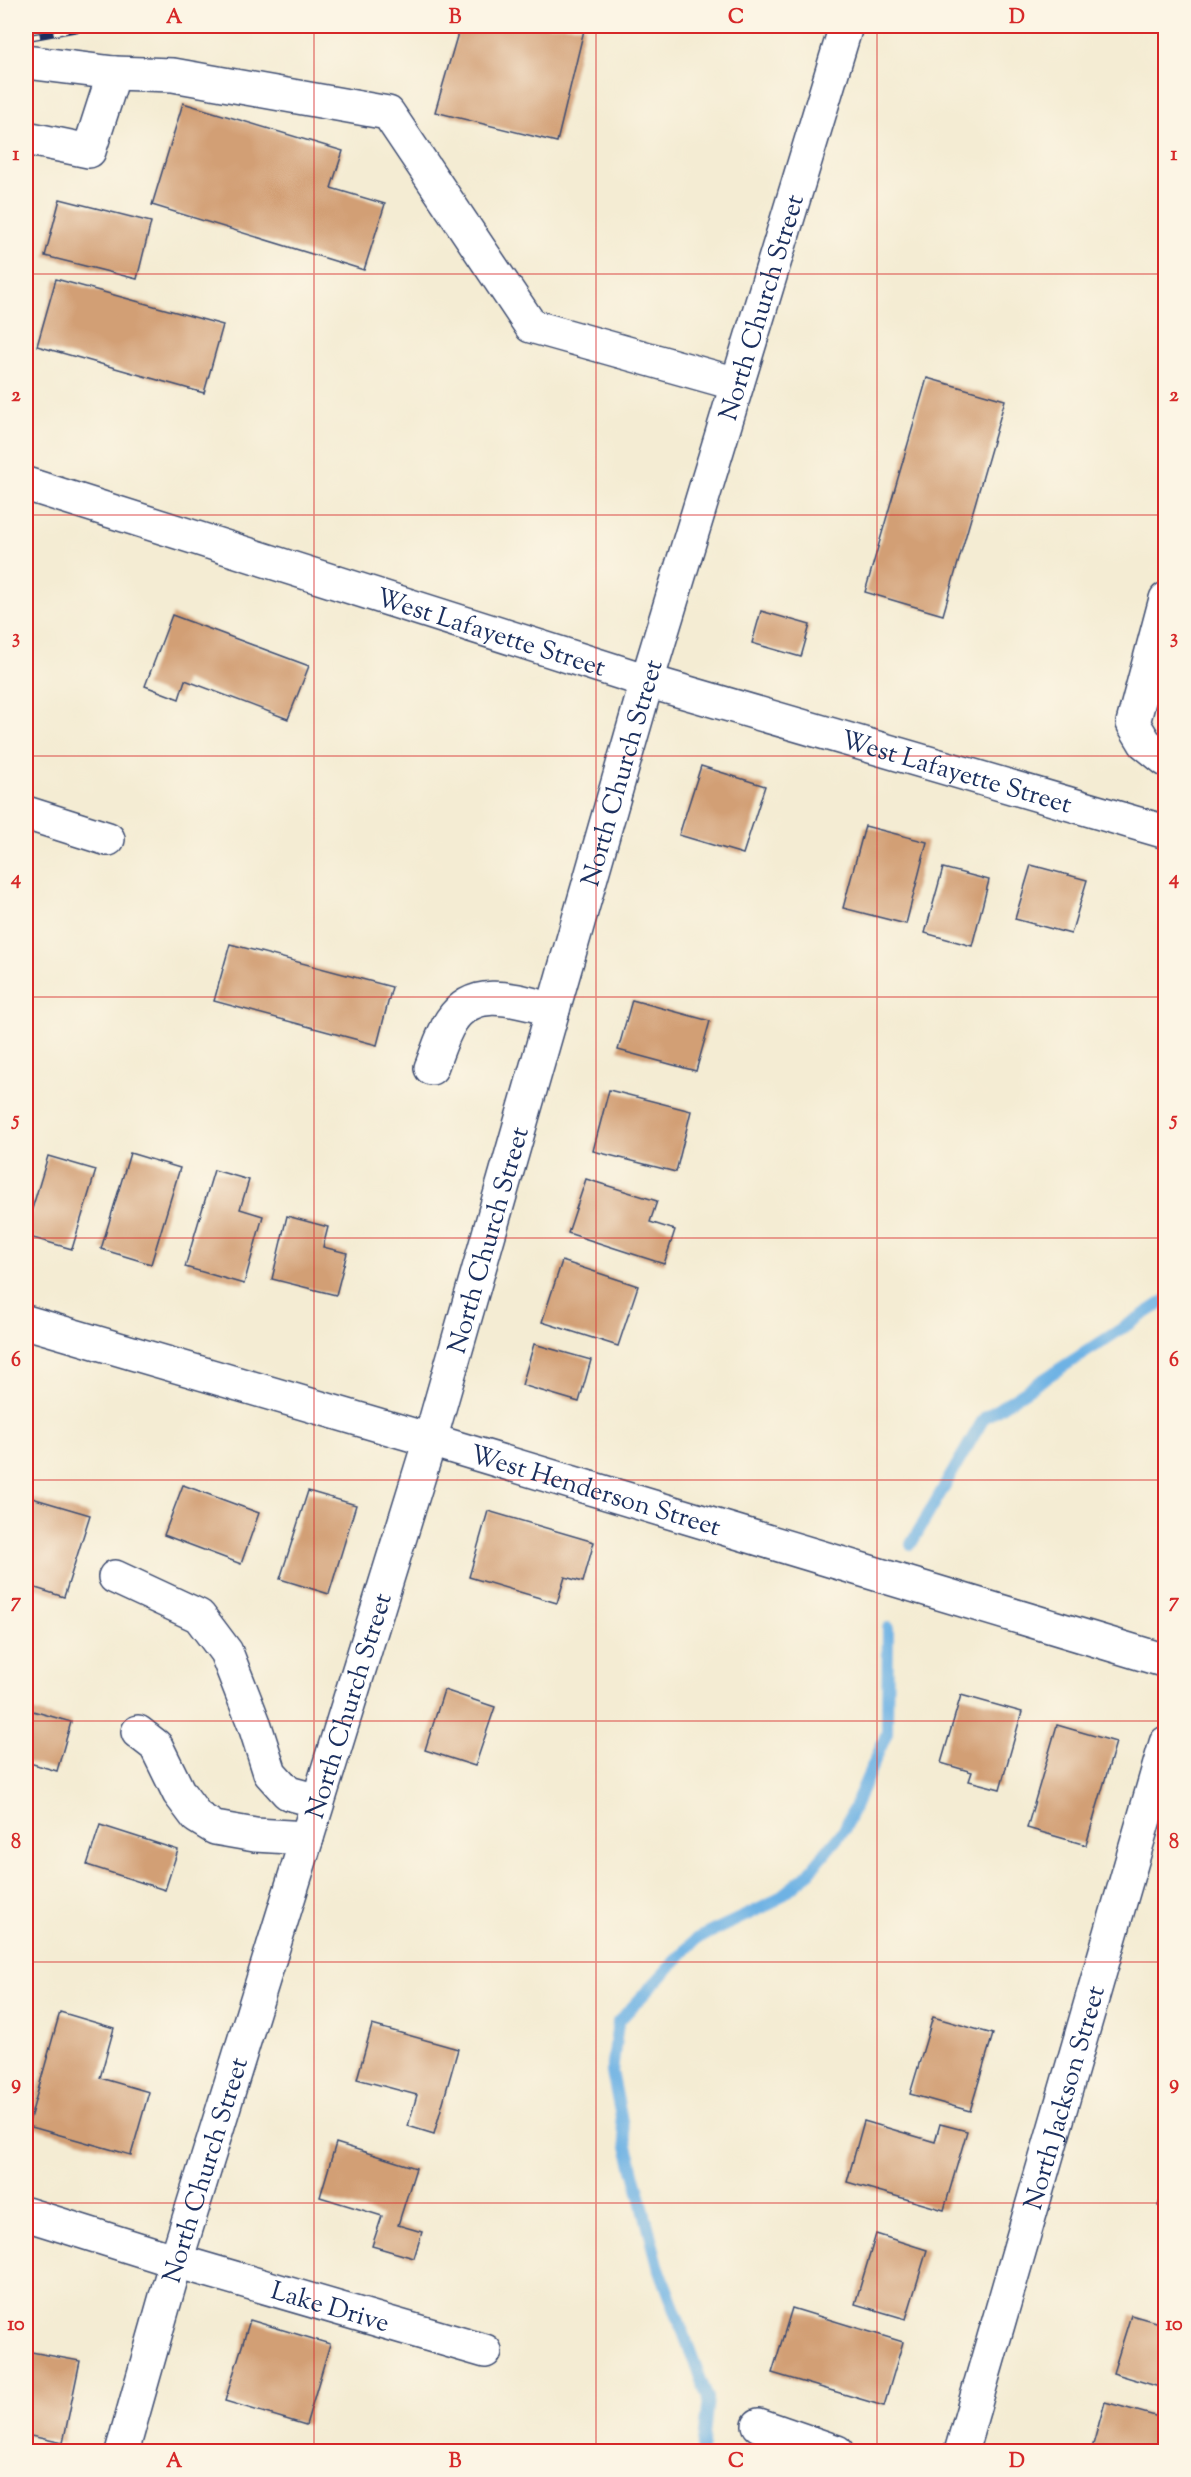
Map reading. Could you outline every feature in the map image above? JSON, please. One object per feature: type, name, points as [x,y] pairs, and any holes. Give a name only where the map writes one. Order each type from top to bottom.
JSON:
[{"type":"street","name":"North Church Street","points":[[122,2451],[176,2261],[430,1440],[647,681],[846,26]]},
{"type":"street","points":[[26,62],[114,73],[173,75],[388,113],[531,326],[737,384]]},
{"type":"street","points":[[26,138],[88,151],[114,73]]},
{"type":"street","name":"West Lafayette Street","points":[[26,484],[647,681],[1166,832]]},
{"type":"street","points":[[1166,599],[1134,723],[1145,743],[1166,760]]},
{"type":"street","points":[[26,813],[108,839]]},
{"type":"street","points":[[431,1068],[451,1021],[467,1004],[490,996],[553,1010]]},
{"type":"street","name":"West Henderson Street","points":[[26,1322],[430,1440],[1166,1661]]},
{"type":"street","points":[[115,1577],[199,1616],[226,1652],[255,1726],[270,1773],[288,1793],[318,1801]]},
{"type":"street","points":[[138,1732],[156,1746],[179,1793],[197,1817],[215,1828],[255,1835],[307,1838]]},
{"type":"street","name":"North Jackson Street","points":[[961,2451],[1166,1743]]},
{"type":"street","name":"Lake Drive","points":[[26,2214],[176,2261],[485,2351]]},
{"type":"street","points":[[759,2425],[837,2451]]},
{"type":"building","points":[[460,26],[585,26],[557,142],[435,112]]},
{"type":"building","points":[[183,103],[343,151],[331,188],[385,204],[364,270],[152,205]]},
{"type":"building","points":[[60,199],[151,222],[137,279],[45,256]]},
{"type":"building","points":[[56,279],[223,325],[204,393],[37,346]]},
{"type":"building","points":[[927,378],[1005,400],[943,615],[865,592]]},
{"type":"building","points":[[761,611],[810,625],[801,657],[752,643]]},
{"type":"building","points":[[172,615],[309,666],[288,719],[185,680],[179,699],[145,686]]},
{"type":"building","points":[[701,766],[765,786],[743,854],[679,835]]},
{"type":"building","points":[[865,826],[927,842],[906,924],[843,908]]},
{"type":"building","points":[[1031,865],[1087,880],[1071,934],[1015,919]]},
{"type":"building","points":[[943,868],[989,880],[972,946],[925,933]]},
{"type":"building","points":[[230,944],[392,987],[377,1045],[214,1001]]},
{"type":"building","points":[[632,1000],[710,1021],[696,1071],[618,1050]]},
{"type":"building","points":[[609,1090],[691,1111],[676,1172],[593,1151]]},
{"type":"building","points":[[130,1153],[180,1168],[151,1264],[101,1249]]},
{"type":"building","points":[[48,1156],[96,1170],[72,1249],[26,1236],[26,1229]]},
{"type":"building","points":[[214,1170],[249,1180],[240,1209],[263,1216],[244,1284],[185,1267]]},
{"type":"building","points":[[586,1179],[657,1201],[650,1222],[675,1230],[664,1264],[568,1233]]},
{"type":"building","points":[[287,1216],[328,1227],[323,1247],[347,1253],[336,1295],[272,1279]]},
{"type":"building","points":[[562,1261],[638,1286],[618,1346],[542,1322]]},
{"type":"building","points":[[534,1344],[591,1360],[579,1402],[522,1385]]},
{"type":"building","points":[[183,1485],[259,1513],[241,1564],[164,1535]]},
{"type":"building","points":[[308,1491],[356,1505],[329,1594],[280,1579]]},
{"type":"building","points":[[32,1498],[90,1515],[64,1597],[26,1585],[26,1520]]},
{"type":"building","points":[[488,1511],[594,1542],[583,1582],[565,1577],[557,1603],[469,1577]]},
{"type":"building","points":[[444,1690],[495,1707],[475,1766],[425,1750]]},
{"type":"building","points":[[961,1695],[1022,1712],[1000,1789],[969,1781],[972,1772],[941,1763]]},
{"type":"building","points":[[26,1709],[71,1722],[57,1771],[26,1762]]},
{"type":"building","points":[[1057,1725],[1116,1742],[1086,1845],[1027,1828]]},
{"type":"building","points":[[100,1825],[178,1850],[165,1890],[87,1865]]},
{"type":"building","points":[[60,2012],[114,2028],[100,2078],[149,2092],[131,2155],[28,2126]]},
{"type":"building","points":[[933,2017],[993,2034],[970,2111],[910,2094]]},
{"type":"building","points":[[372,2025],[458,2049],[434,2134],[408,2126],[417,2095],[357,2079]]},
{"type":"building","points":[[864,2121],[935,2142],[940,2124],[967,2131],[944,2210],[847,2182]]},
{"type":"building","points":[[336,2143],[416,2168],[398,2225],[422,2232],[414,2258],[372,2246],[382,2216],[320,2197]]},
{"type":"building","points":[[1166,2186],[1166,2208],[1158,2206]]},
{"type":"building","points":[[876,2234],[927,2250],[906,2319],[855,2304]]},
{"type":"building","points":[[792,2308],[903,2342],[884,2406],[772,2373]]},
{"type":"building","points":[[1131,2315],[1166,2325],[1166,2389],[1113,2373]]},
{"type":"building","points":[[250,2320],[330,2344],[306,2425],[225,2401]]},
{"type":"building","points":[[26,2351],[80,2361],[63,2443],[26,2435]]},
{"type":"building","points":[[1105,2402],[1166,2419],[1166,2452],[1091,2452]]},
{"type":"waterway","points":[[911,1544],[984,1418],[1166,1300]]},
{"type":"waterway","points":[[702,2452],[708,2399],[658,2265],[627,2146],[612,2072],[618,2022],[696,1939],[772,1903],[806,1876],[844,1830],[887,1733],[888,1628]]},
{"type":"railway","points":[[26,38],[92,26]]}]
